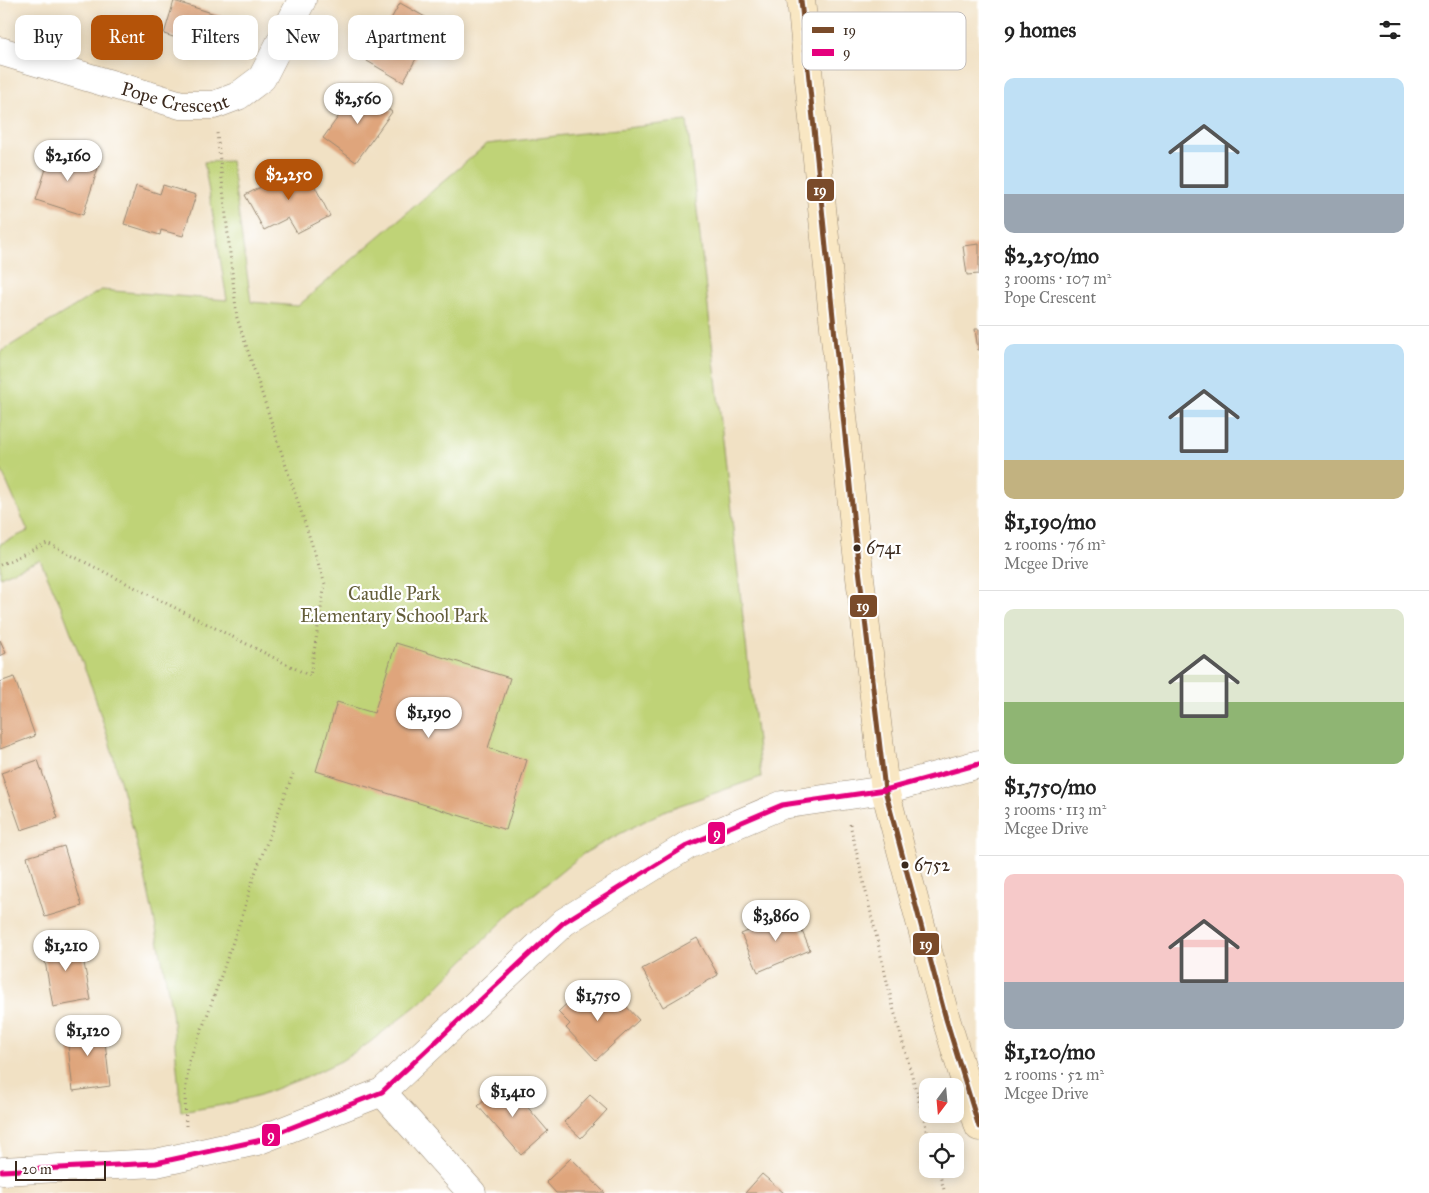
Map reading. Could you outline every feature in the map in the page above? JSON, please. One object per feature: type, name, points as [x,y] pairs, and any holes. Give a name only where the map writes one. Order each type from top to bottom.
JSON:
[{"type":"main road","points":[[808,70],[855,535],[886,790],[946,1019],[979,1127]]},
{"type":"street","name":"Pope Crescent","points":[[0,51],[181,105],[214,105],[238,96],[262,78],[302,0]]},
{"type":"street","points":[[1,1172],[156,1163],[197,1155],[257,1141],[382,1092],[564,922],[688,845],[782,805],[886,790],[979,764]]},
{"type":"street","points":[[382,1092],[472,1193]]},
{"type":"path","points":[[0,565],[47,543],[310,676],[325,584],[237,318],[214,105]]},
{"type":"path","points":[[197,1155],[187,1134],[185,1094],[189,1061],[214,997],[254,876],[293,774]]},
{"type":"path","points":[[844,796],[893,1007],[928,1133]]},
{"type":"path","points":[[941,1178],[945,1193]]},
{"type":"green space","name":"Caudle Park Elementary School Park","points":[[687,121],[761,777],[666,810],[583,854],[512,912],[426,998],[369,1043],[341,1061],[260,1095],[223,1105],[181,1112],[172,1012],[154,918],[141,859],[110,744],[92,688],[61,606],[40,560],[0,577],[0,544],[28,531],[0,467],[0,352],[101,290],[227,300],[204,162],[231,161],[251,302],[298,306],[487,144]]},
{"type":"building","points":[[174,1],[218,15],[173,15],[173,37],[164,34]]},
{"type":"building","points":[[400,3],[422,15],[393,15]]},
{"type":"building","points":[[368,60],[415,60],[403,82]]},
{"type":"building","points":[[359,88],[392,112],[356,162],[323,138]]},
{"type":"building","points":[[52,150],[99,165],[83,215],[36,200]]},
{"type":"building","points":[[304,165],[330,216],[297,233],[288,218],[264,230],[245,195]]},
{"type":"building","points":[[163,185],[196,195],[183,236],[161,230],[160,235],[124,224],[136,186],[160,194]]},
{"type":"building","points":[[979,244],[979,274],[967,275],[963,246]]},
{"type":"building","points":[[975,329],[979,329],[979,350],[978,350]]},
{"type":"building","points":[[0,640],[6,653],[0,656]]},
{"type":"building","points":[[396,643],[510,678],[488,748],[527,760],[506,830],[316,771],[337,702],[374,713]]},
{"type":"building","points":[[14,677],[35,736],[0,749],[0,682]]},
{"type":"building","points":[[38,760],[58,818],[21,830],[1,773]]},
{"type":"building","points":[[64,846],[82,906],[45,917],[27,857]]},
{"type":"building","points":[[794,912],[810,950],[758,972],[741,934]]},
{"type":"building","points":[[79,937],[91,1000],[53,1007],[42,944]]},
{"type":"building","points":[[697,938],[718,975],[663,1007],[642,969]]},
{"type":"building","points":[[609,988],[639,1020],[596,1060],[566,1028],[570,1024],[558,1012],[578,993],[589,1006]]},
{"type":"building","points":[[103,1024],[110,1086],[73,1091],[66,1028]]},
{"type":"building","points":[[506,1082],[548,1131],[521,1155],[478,1106]]},
{"type":"building","points":[[590,1095],[607,1110],[581,1138],[564,1122]]},
{"type":"building","points":[[571,1158],[605,1193],[556,1193],[546,1182]]},
{"type":"building","points":[[762,1174],[784,1193],[745,1193]]},
{"type":"transit line","name":"19","points":[[801,0],[802,12]]},
{"type":"transit line","name":"19","points":[[808,70],[855,535],[885,790],[946,1019],[979,1127]]},
{"type":"transit line","name":"9","points":[[2,1171],[156,1163],[257,1141],[382,1092],[564,922],[688,845],[782,805],[885,790],[979,764]]},
{"type":"place","name":"6741","points":[[857,548]]},
{"type":"place","name":"6752","points":[[905,865]]}]
